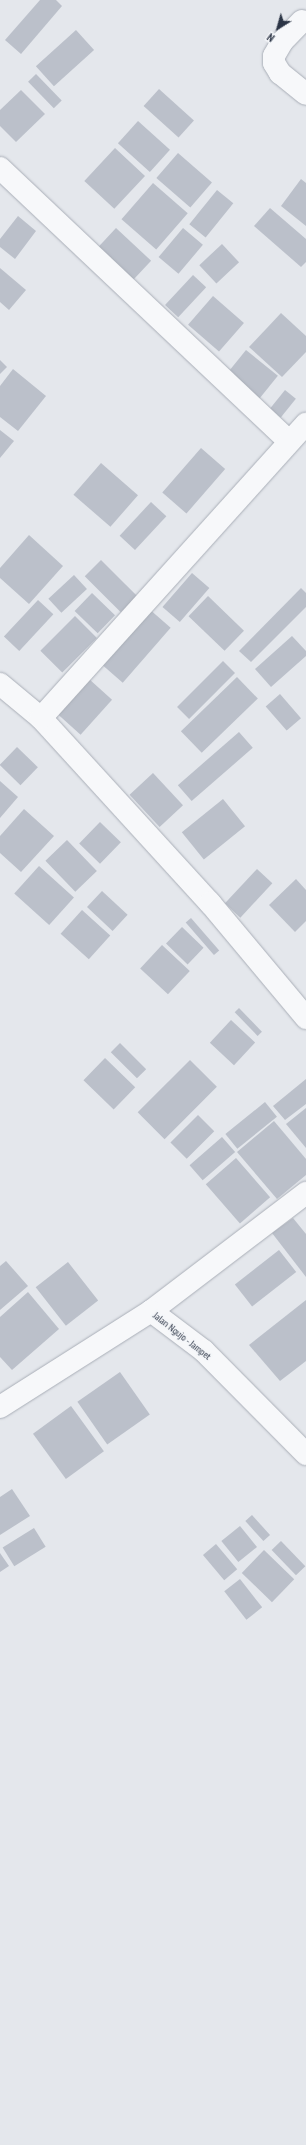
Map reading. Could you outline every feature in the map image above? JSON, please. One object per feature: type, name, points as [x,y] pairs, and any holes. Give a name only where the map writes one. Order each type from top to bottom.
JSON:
[{"type":"street","points":[[302,21],[282,42],[274,56],[274,64],[280,73],[306,94]]},
{"type":"street","points":[[0,168],[289,441]]},
{"type":"street","points":[[42,718],[289,441],[306,424]]},
{"type":"street","points":[[0,684],[42,718],[210,903],[306,1018]]},
{"type":"street","points":[[151,1311],[306,1193]]},
{"type":"street","name":"Jalan Ngujo - Jampet","points":[[0,1407],[151,1311],[204,1351],[306,1454]]},
{"type":"building","points":[[40,0],[56,0],[62,6],[21,54],[5,40]]},
{"type":"building","points":[[76,30],[94,50],[54,86],[36,66]]},
{"type":"building","points":[[36,74],[62,101],[54,108],[28,82]]},
{"type":"building","points":[[159,89],[194,120],[179,138],[144,106]]},
{"type":"building","points":[[21,90],[45,114],[16,142],[0,126],[0,110]]},
{"type":"building","points":[[138,121],[170,150],[150,172],[118,143]]},
{"type":"building","points":[[115,148],[145,176],[114,209],[84,181]]},
{"type":"building","points":[[178,153],[212,183],[190,207],[156,178]]},
{"type":"building","points":[[301,179],[306,183],[306,226],[281,206]]},
{"type":"building","points":[[153,183],[188,213],[156,249],[122,219]]},
{"type":"building","points":[[217,190],[233,203],[206,237],[189,224]]},
{"type":"building","points":[[270,208],[306,239],[306,262],[301,267],[254,226]]},
{"type":"building","points":[[18,216],[36,231],[15,259],[0,247],[0,239]]},
{"type":"building","points":[[116,228],[151,261],[129,285],[93,252]]},
{"type":"building","points":[[183,228],[203,245],[178,274],[159,257]]},
{"type":"building","points":[[222,244],[239,262],[216,283],[199,265]]},
{"type":"building","points":[[0,268],[26,290],[9,310],[0,302]]},
{"type":"building","points":[[193,275],[206,287],[178,317],[165,305]]},
{"type":"building","points":[[213,296],[244,323],[219,352],[188,325]]},
{"type":"building","points":[[281,313],[306,336],[306,352],[282,377],[249,347]]},
{"type":"building","points":[[246,350],[278,376],[257,401],[225,376]]},
{"type":"building","points":[[0,360],[7,367],[0,374]]},
{"type":"building","points":[[13,369],[46,396],[18,431],[0,417],[0,386]]},
{"type":"building","points":[[285,390],[296,399],[281,417],[270,409]]},
{"type":"building","points":[[0,430],[14,441],[0,458]]},
{"type":"building","points":[[201,448],[225,469],[186,514],[162,493]]},
{"type":"building","points":[[101,463],[138,495],[110,527],[73,495]]},
{"type":"building","points":[[151,502],[166,516],[135,550],[120,536]]},
{"type":"building","points":[[29,535],[63,566],[29,604],[0,578],[0,568]]},
{"type":"building","points":[[101,560],[137,596],[121,612],[85,576]]},
{"type":"building","points":[[192,573],[209,588],[180,622],[162,607]]},
{"type":"building","points":[[74,575],[87,589],[61,613],[48,599]]},
{"type":"building","points":[[301,588],[306,593],[306,607],[251,662],[239,651]]},
{"type":"building","points":[[92,593],[115,615],[98,633],[75,611]]},
{"type":"building","points":[[208,596],[244,631],[225,651],[189,616]]},
{"type":"building","points":[[38,600],[53,614],[19,651],[4,637]]},
{"type":"building","points":[[148,608],[171,628],[123,683],[100,663]]},
{"type":"building","points":[[75,616],[97,638],[62,673],[40,651]]},
{"type":"building","points":[[292,636],[306,651],[306,656],[271,687],[255,669]]},
{"type":"building","points":[[223,661],[235,673],[189,719],[177,707]]},
{"type":"building","points":[[237,677],[258,699],[202,753],[181,731]]},
{"type":"building","points":[[89,679],[112,700],[81,735],[58,714]]},
{"type":"building","points":[[280,694],[301,718],[287,731],[266,706]]},
{"type":"building","points":[[239,732],[253,748],[192,801],[178,785]]},
{"type":"building","points":[[17,747],[38,767],[20,785],[0,765]]},
{"type":"building","points":[[153,773],[183,805],[160,827],[130,795]]},
{"type":"building","points":[[0,781],[18,797],[0,818]]},
{"type":"building","points":[[223,799],[245,826],[204,860],[182,832]]},
{"type":"building","points":[[24,809],[54,836],[21,872],[0,853],[0,836]]},
{"type":"building","points":[[100,822],[121,842],[100,864],[79,844]]},
{"type":"building","points":[[67,840],[97,871],[75,892],[45,861]]},
{"type":"building","points":[[39,866],[74,897],[49,925],[14,893]]},
{"type":"building","points":[[257,869],[272,883],[240,918],[225,903]]},
{"type":"building","points":[[296,879],[306,890],[306,921],[295,932],[269,905]]},
{"type":"building","points":[[102,891],[128,915],[113,931],[87,907]]},
{"type":"building","points":[[82,910],[110,935],[89,959],[61,934]]},
{"type":"building","points":[[191,918],[219,950],[214,955],[186,923]]},
{"type":"building","points":[[182,927],[204,948],[188,964],[166,944]]},
{"type":"building","points":[[162,945],[190,971],[168,994],[140,968]]},
{"type":"building","points":[[239,1008],[262,1032],[258,1036],[235,1012]]},
{"type":"building","points":[[231,1020],[255,1043],[234,1065],[210,1043]]},
{"type":"building","points":[[120,1043],[146,1069],[137,1078],[111,1052]]},
{"type":"building","points":[[105,1058],[135,1087],[114,1109],[83,1080]]},
{"type":"building","points":[[190,1060],[217,1087],[165,1139],[138,1112]]},
{"type":"building","points":[[306,1079],[306,1104],[285,1120],[273,1106]]},
{"type":"building","points":[[265,1102],[277,1117],[237,1149],[225,1134]]},
{"type":"building","points":[[306,1108],[306,1148],[286,1124]]},
{"type":"building","points":[[198,1115],[214,1131],[187,1159],[170,1143]]},
{"type":"building","points":[[274,1121],[306,1159],[306,1175],[277,1199],[237,1152]]},
{"type":"building","points":[[222,1137],[235,1152],[203,1180],[190,1165]]},
{"type":"building","points":[[236,1158],[270,1197],[240,1223],[206,1184]]},
{"type":"building","points":[[293,1218],[306,1234],[306,1277],[272,1233]]},
{"type":"building","points":[[279,1250],[296,1272],[252,1307],[235,1284]]},
{"type":"building","points":[[6,1261],[28,1286],[0,1310],[0,1266]]},
{"type":"building","points":[[68,1262],[98,1301],[66,1326],[36,1287]]},
{"type":"building","points":[[28,1292],[59,1329],[12,1370],[0,1357],[0,1317]]},
{"type":"building","points":[[306,1300],[306,1361],[280,1381],[249,1345]]},
{"type":"building","points":[[120,1372],[150,1415],[107,1444],[77,1402]]},
{"type":"building","points":[[71,1406],[104,1451],[66,1479],[33,1434]]},
{"type":"building","points":[[12,1489],[30,1516],[0,1535],[0,1497]]},
{"type":"building","points":[[252,1515],[270,1535],[263,1541],[245,1521]]},
{"type":"building","points":[[240,1526],[257,1547],[238,1562],[221,1541]]},
{"type":"building","points":[[34,1528],[46,1547],[14,1566],[3,1548]]},
{"type":"building","points":[[281,1541],[305,1566],[296,1575],[272,1550]]},
{"type":"building","points":[[216,1544],[237,1569],[224,1580],[203,1555]]},
{"type":"building","points":[[264,1550],[294,1579],[272,1602],[242,1573]]},
{"type":"building","points":[[0,1553],[9,1566],[0,1572]]},
{"type":"building","points":[[240,1579],[262,1607],[246,1620],[224,1591]]}]
